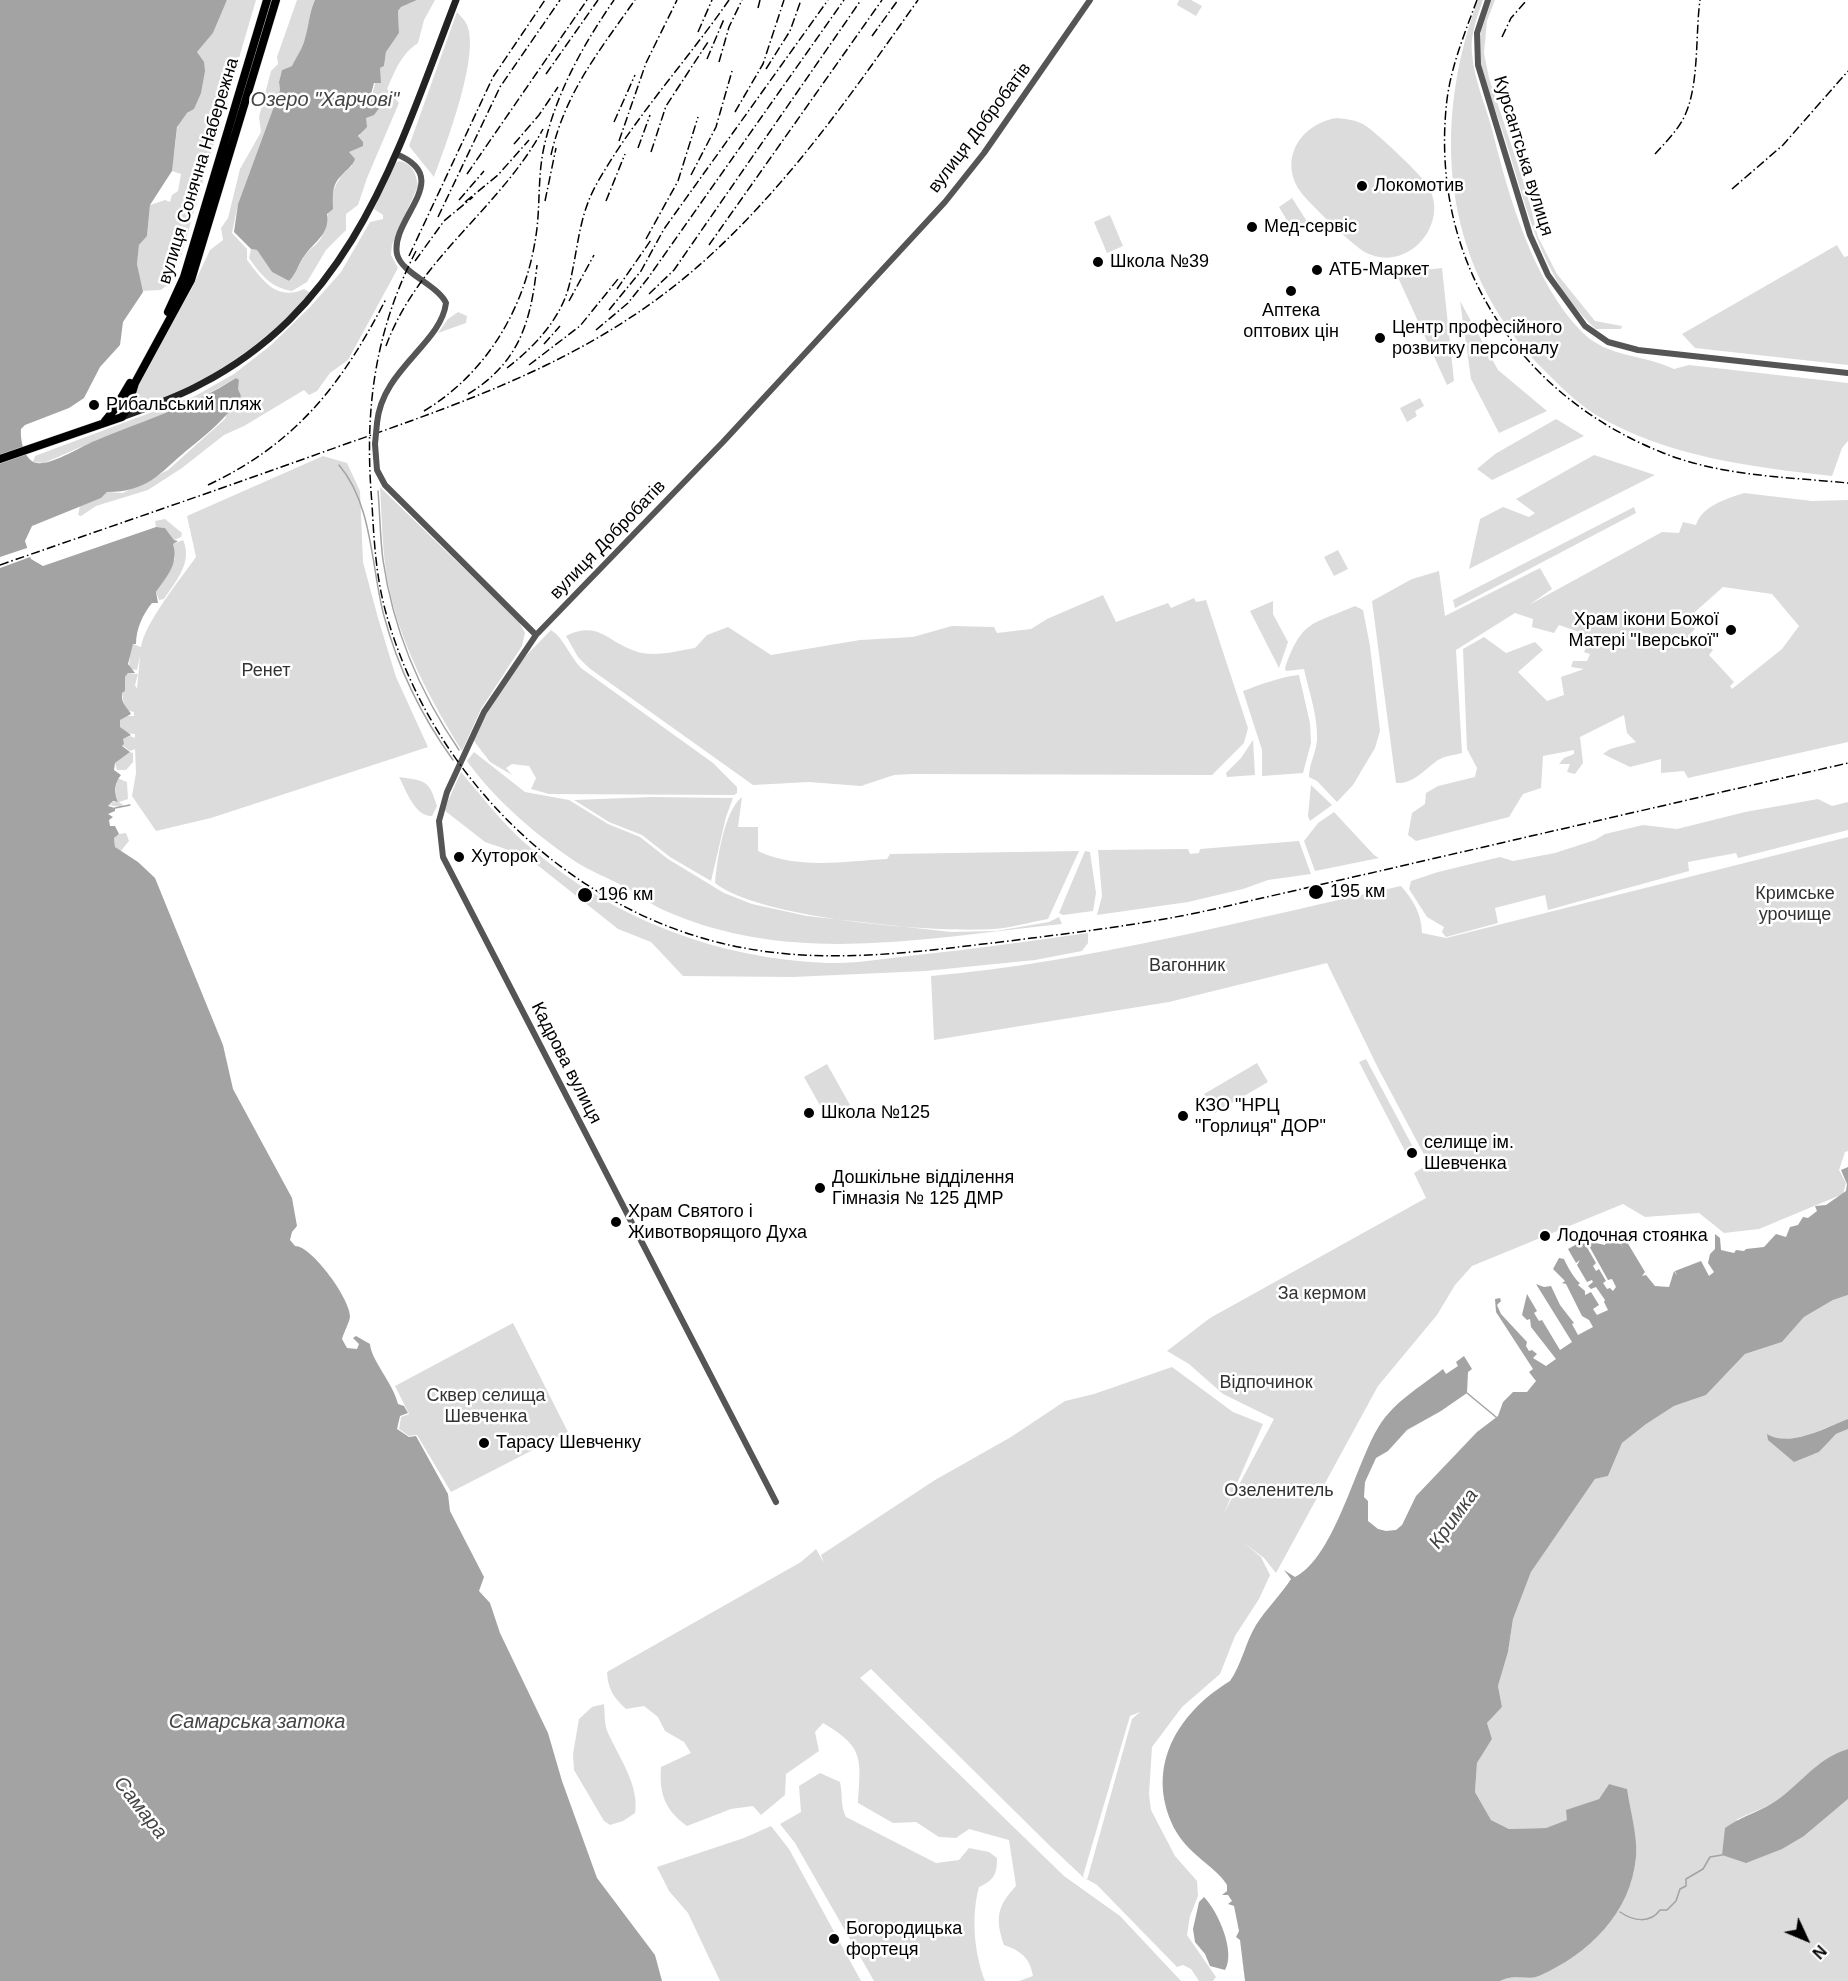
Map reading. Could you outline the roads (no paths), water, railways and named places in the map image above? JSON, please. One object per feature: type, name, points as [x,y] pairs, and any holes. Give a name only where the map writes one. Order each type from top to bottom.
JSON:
[{"type":"main road","name":"вулиця Сонячна Набережна","points":[[118,415],[184,277],[267,0]]},
{"type":"main road","name":"вулиця Сонячна Набережна","points":[[0,459],[99,425],[118,415],[129,404],[135,383],[191,280],[276,0]]},
{"type":"main road","points":[[118,415],[141,410],[174,397],[224,371],[263,344],[295,315],[326,279],[367,216],[396,154],[456,0]]},
{"type":"main road","points":[[129,404],[132,410],[141,410]]},
{"type":"street","name":"вулиця Добробатів","points":[[536,635],[731,433],[945,202],[984,153],[1090,0]]},
{"type":"street","name":"Курсантська вулиця","points":[[1488,0],[1477,33],[1478,65],[1516,196],[1548,275],[1586,326],[1608,342],[1638,350],[1848,374]]},
{"type":"street","points":[[396,154],[414,165],[419,170],[422,180],[420,191],[398,242],[397,254],[404,265],[446,303],[444,314],[389,385],[381,401],[375,444],[377,470],[385,485],[536,635]]},
{"type":"street","name":"Кадрова вулиця","points":[[536,635],[484,712],[447,792],[439,821],[443,857],[776,1502]]},
{"type":"water","name":"Самарська затока","points":[[0,0],[227,0],[213,33],[197,52],[204,62],[205,71],[201,93],[194,109],[187,113],[177,127],[172,171],[150,205],[147,236],[139,245],[137,264],[143,292],[123,322],[120,345],[100,367],[84,398],[69,408],[25,425],[21,429],[22,444],[29,458],[37,463],[43,463],[185,405],[236,378],[239,380],[238,389],[241,396],[216,426],[160,474],[142,485],[132,489],[107,492],[101,498],[32,526],[25,541],[31,559],[43,566],[156,527],[165,528],[174,540],[178,541],[173,544],[174,558],[171,570],[156,592],[158,603],[152,603],[146,612],[139,627],[136,644],[133,644],[128,664],[135,673],[128,673],[125,677],[125,691],[122,693],[122,700],[131,714],[120,720],[120,727],[131,735],[123,739],[122,746],[130,752],[115,763],[114,770],[121,775],[115,787],[118,802],[113,801],[108,806],[115,808],[115,811],[108,814],[113,817],[109,820],[110,826],[115,826],[119,834],[114,838],[115,847],[138,862],[155,878],[223,1045],[233,1089],[292,1198],[297,1226],[290,1240],[295,1246],[311,1255],[338,1287],[349,1309],[350,1317],[342,1339],[347,1348],[357,1349],[359,1344],[353,1338],[356,1336],[370,1344],[374,1357],[392,1388],[398,1404],[404,1406],[408,1413],[400,1416],[397,1429],[409,1437],[416,1436],[448,1494],[450,1511],[484,1577],[479,1591],[490,1603],[500,1633],[548,1733],[562,1781],[597,1878],[655,1955],[662,1981],[0,1981]]},
{"type":"water","name":"Озеро \"Харчові\"","points":[[315,0],[417,0],[401,7],[398,11],[399,33],[386,52],[384,66],[380,68],[381,83],[374,83],[371,94],[380,107],[374,115],[366,118],[367,127],[358,136],[363,146],[349,152],[355,159],[336,183],[333,191],[333,209],[327,214],[324,232],[305,255],[289,281],[272,272],[257,250],[251,249],[234,232],[238,204],[280,90],[282,70],[292,66],[301,49]]},
{"type":"water","name":"Кримка","points":[[1848,1167],[1848,1295],[1833,1300],[1804,1317],[1782,1342],[1745,1354],[1706,1395],[1674,1406],[1622,1443],[1608,1476],[1595,1479],[1531,1572],[1513,1619],[1508,1652],[1498,1686],[1502,1707],[1487,1723],[1492,1739],[1477,1763],[1475,1792],[1491,1820],[1509,1829],[1546,1828],[1567,1820],[1566,1810],[1599,1799],[1609,1784],[1627,1789],[1635,1832],[1636,1857],[1626,1896],[1616,1913],[1604,1929],[1575,1956],[1534,1977],[1500,1981],[1245,1981],[1240,1940],[1236,1937],[1239,1931],[1234,1906],[1228,1904],[1232,1901],[1228,1895],[1222,1895],[1227,1891],[1227,1885],[1182,1841],[1177,1833],[1167,1811],[1163,1789],[1164,1768],[1170,1747],[1180,1728],[1193,1711],[1210,1695],[1230,1681],[1256,1625],[1291,1579],[1284,1570],[1295,1577],[1309,1567],[1321,1551],[1333,1531],[1370,1442],[1379,1426],[1408,1395],[1443,1369],[1446,1374],[1458,1366],[1456,1362],[1464,1356],[1472,1369],[1468,1372],[1467,1393],[1407,1430],[1388,1451],[1376,1458],[1365,1482],[1364,1497],[1368,1501],[1368,1521],[1378,1529],[1396,1530],[1402,1525],[1416,1496],[1477,1432],[1498,1416],[1503,1402],[1513,1392],[1527,1392],[1536,1381],[1529,1372],[1533,1369],[1496,1312],[1495,1299],[1500,1298],[1501,1301],[1497,1305],[1501,1314],[1527,1342],[1526,1346],[1529,1351],[1532,1350],[1537,1354],[1533,1358],[1546,1366],[1556,1359],[1531,1327],[1530,1319],[1527,1320],[1522,1315],[1527,1294],[1537,1311],[1534,1313],[1539,1321],[1542,1320],[1560,1350],[1572,1342],[1536,1284],[1544,1287],[1551,1286],[1560,1305],[1574,1323],[1572,1324],[1578,1335],[1593,1327],[1589,1320],[1582,1316],[1566,1284],[1562,1283],[1565,1281],[1553,1269],[1559,1258],[1564,1259],[1580,1283],[1578,1285],[1585,1291],[1585,1295],[1591,1292],[1599,1305],[1593,1309],[1597,1315],[1608,1310],[1605,1300],[1596,1287],[1591,1289],[1588,1286],[1593,1282],[1592,1280],[1587,1282],[1577,1265],[1580,1260],[1576,1263],[1568,1249],[1579,1243],[1581,1237],[1596,1263],[1593,1266],[1596,1271],[1599,1269],[1606,1281],[1603,1283],[1607,1289],[1610,1288],[1613,1291],[1616,1287],[1612,1279],[1608,1280],[1583,1235],[1586,1239],[1588,1237],[1586,1234],[1594,1239],[1597,1237],[1596,1243],[1605,1245],[1606,1241],[1621,1244],[1623,1249],[1621,1243],[1627,1242],[1645,1272],[1642,1276],[1646,1275],[1655,1286],[1669,1287],[1674,1271],[1677,1276],[1675,1271],[1701,1261],[1709,1276],[1714,1272],[1708,1263],[1710,1254],[1715,1249],[1715,1234],[1720,1238],[1721,1250],[1734,1253],[1736,1250],[1744,1251],[1764,1247],[1776,1234],[1786,1237],[1790,1227],[1798,1225],[1803,1217],[1808,1218],[1817,1211],[1815,1206],[1826,1205],[1846,1191],[1847,1184],[1841,1170]]},
{"type":"water","points":[[1848,1419],[1848,1429],[1836,1434],[1819,1452],[1794,1462],[1768,1440],[1767,1434],[1776,1438],[1796,1438]]},
{"type":"water","points":[[1848,1749],[1848,1799],[1804,1836],[1782,1849],[1746,1863],[1722,1855],[1725,1828],[1771,1804],[1826,1759]]},
{"type":"water","points":[[1204,1897],[1215,1912],[1224,1932],[1228,1953],[1225,1970],[1210,1966],[1205,1954],[1195,1942],[1193,1929],[1199,1902]]},
{"type":"waterway","points":[[339,465],[350,481],[365,517],[384,616],[396,654],[421,709],[453,760]]},
{"type":"waterway","points":[[378,491],[383,560],[401,635],[420,683],[459,750]]},
{"type":"waterway","points":[[115,808],[130,805]]},
{"type":"waterway","points":[[1467,1393],[1496,1417]]},
{"type":"waterway","points":[[1620,1912],[1641,1920],[1651,1917],[1660,1910],[1667,1910],[1676,1901],[1680,1889],[1686,1886],[1686,1879],[1703,1869],[1710,1857],[1722,1855]]},
{"type":"railway","points":[[409,256],[493,77],[545,0]]},
{"type":"railway","points":[[438,217],[500,87],[560,0]]},
{"type":"railway","points":[[467,174],[587,0]]},
{"type":"railway","points":[[546,74],[598,0]]},
{"type":"railway","points":[[424,411],[447,395],[486,356],[502,333],[514,309],[525,283],[532,256],[537,228],[542,157],[549,127],[572,70],[614,0]]},
{"type":"railway","points":[[551,155],[557,133],[574,92],[596,55],[635,0]]},
{"type":"railway","points":[[619,141],[646,63],[677,0]]},
{"type":"railway","points":[[698,32],[712,0]]},
{"type":"railway","points":[[507,368],[545,332],[565,298],[585,210],[596,185],[626,137],[729,0]]},
{"type":"railway","points":[[719,62],[729,27],[742,0]]},
{"type":"railway","points":[[758,8],[760,0]]},
{"type":"railway","points":[[735,112],[763,64],[784,0]]},
{"type":"railway","points":[[766,69],[790,31],[801,0]]},
{"type":"railway","points":[[609,310],[641,271],[664,229],[828,0]]},
{"type":"railway","points":[[596,330],[628,303],[648,278],[844,0]]},
{"type":"railway","points":[[649,294],[674,270],[861,0]]},
{"type":"railway","points":[[709,245],[882,0]]},
{"type":"railway","points":[[872,36],[898,0]]},
{"type":"railway","points":[[0,565],[482,394],[580,348],[626,320],[671,288],[715,251],[772,193],[823,131],[918,0]]},
{"type":"railway","points":[[1477,0],[1450,81],[1446,109],[1445,166],[1454,220],[1470,270],[1495,317],[1527,359],[1566,396],[1610,427],[1661,452],[1729,471],[1848,483]]},
{"type":"railway","points":[[1502,37],[1511,18],[1527,0]]},
{"type":"railway","points":[[1655,154],[1676,130],[1688,108],[1694,79],[1700,0]]},
{"type":"railway","points":[[707,59],[724,19]]},
{"type":"railway","points":[[651,152],[666,106],[708,42]]},
{"type":"railway","points":[[691,175],[716,127],[732,71]]},
{"type":"railway","points":[[1732,189],[1783,145],[1848,71]]},
{"type":"railway","points":[[614,122],[635,75]]},
{"type":"railway","points":[[514,144],[539,115],[558,87]]},
{"type":"railway","points":[[638,148],[650,115]]},
{"type":"railway","points":[[646,239],[678,181],[698,117]]},
{"type":"railway","points":[[386,346],[400,315],[418,286],[505,184],[543,129]]},
{"type":"railway","points":[[465,202],[498,175],[529,140]]},
{"type":"railway","points":[[545,201],[556,148]]},
{"type":"railway","points":[[606,201],[625,154]]},
{"type":"railway","points":[[459,200],[484,171]]},
{"type":"railway","points":[[415,261],[444,221],[473,197]]},
{"type":"railway","points":[[617,289],[651,240]]},
{"type":"railway","points":[[416,251],[390,312],[382,343],[371,405],[370,437],[370,470],[378,572],[386,613],[407,672],[436,728],[471,779],[513,826],[560,866],[613,900],[669,927],[729,945],[799,955],[834,956],[904,953],[1088,931],[1219,908],[1848,763]]},
{"type":"railway","points":[[569,301],[594,255]]},
{"type":"railway","points":[[468,394],[485,382],[511,355],[526,323],[537,265]]},
{"type":"railway","points":[[529,365],[580,326],[618,279]]},
{"type":"railway","points":[[208,485],[267,450],[314,408],[352,358],[386,299]]},
{"type":"railway","points":[[544,344],[560,326]]},
{"type":"place","name":"Локомотив","points":[[1362,186]]},
{"type":"place","name":"Мед-сервіс","points":[[1252,227]]},
{"type":"place","name":"Школа №39","points":[[1098,262]]},
{"type":"place","name":"АТБ-Маркет","points":[[1317,270]]},
{"type":"place","name":"Аптека оптових цін","points":[[1291,291]]},
{"type":"place","name":"Центр професійного розвитку персоналу","points":[[1380,338]]},
{"type":"place","name":"Рибальський пляж","points":[[94,405]]},
{"type":"place","name":"Храм ікони Божої Матері \"Іверської\"","points":[[1731,630]]},
{"type":"place","name":"Хуторок","points":[[459,857]]},
{"type":"place","name":"195 км","points":[[1316,892]]},
{"type":"place","name":"196 км","points":[[585,895]]},
{"type":"place","name":"Школа №125","points":[[809,1113]]},
{"type":"place","name":"КЗО \"НРЦ \"Горлиця\" ДОР\"","points":[[1183,1116]]},
{"type":"place","name":"селище ім. Шевченка","points":[[1412,1153]]},
{"type":"place","name":"Дошкільне відділення Гімназія № 125 ДМР","points":[[820,1188]]},
{"type":"place","name":"Храм Святого і Животворящого Духа","points":[[616,1222]]},
{"type":"place","name":"Лодочная стоянка","points":[[1545,1236]]},
{"type":"place","name":"Тарасу Шевченку","points":[[484,1443]]},
{"type":"place","name":"Богородицька фортеця","points":[[834,1939]]},
{"type":"park label","name":"Ренет","points":[[266,671]]},
{"type":"park label","name":"Кримське урочище","points":[[1795,904]]},
{"type":"park label","name":"Вагонник","points":[[1187,966]]},
{"type":"park label","name":"За кермом","points":[[1322,1294]]},
{"type":"park label","name":"Відпочинок","points":[[1266,1383]]},
{"type":"park label","name":"Сквер селища Шевченка","points":[[486,1406]]},
{"type":"park label","name":"Озеленитель","points":[[1279,1491]]},
{"type":"water label","name":"Самара","points":[[140,1808]]}]
